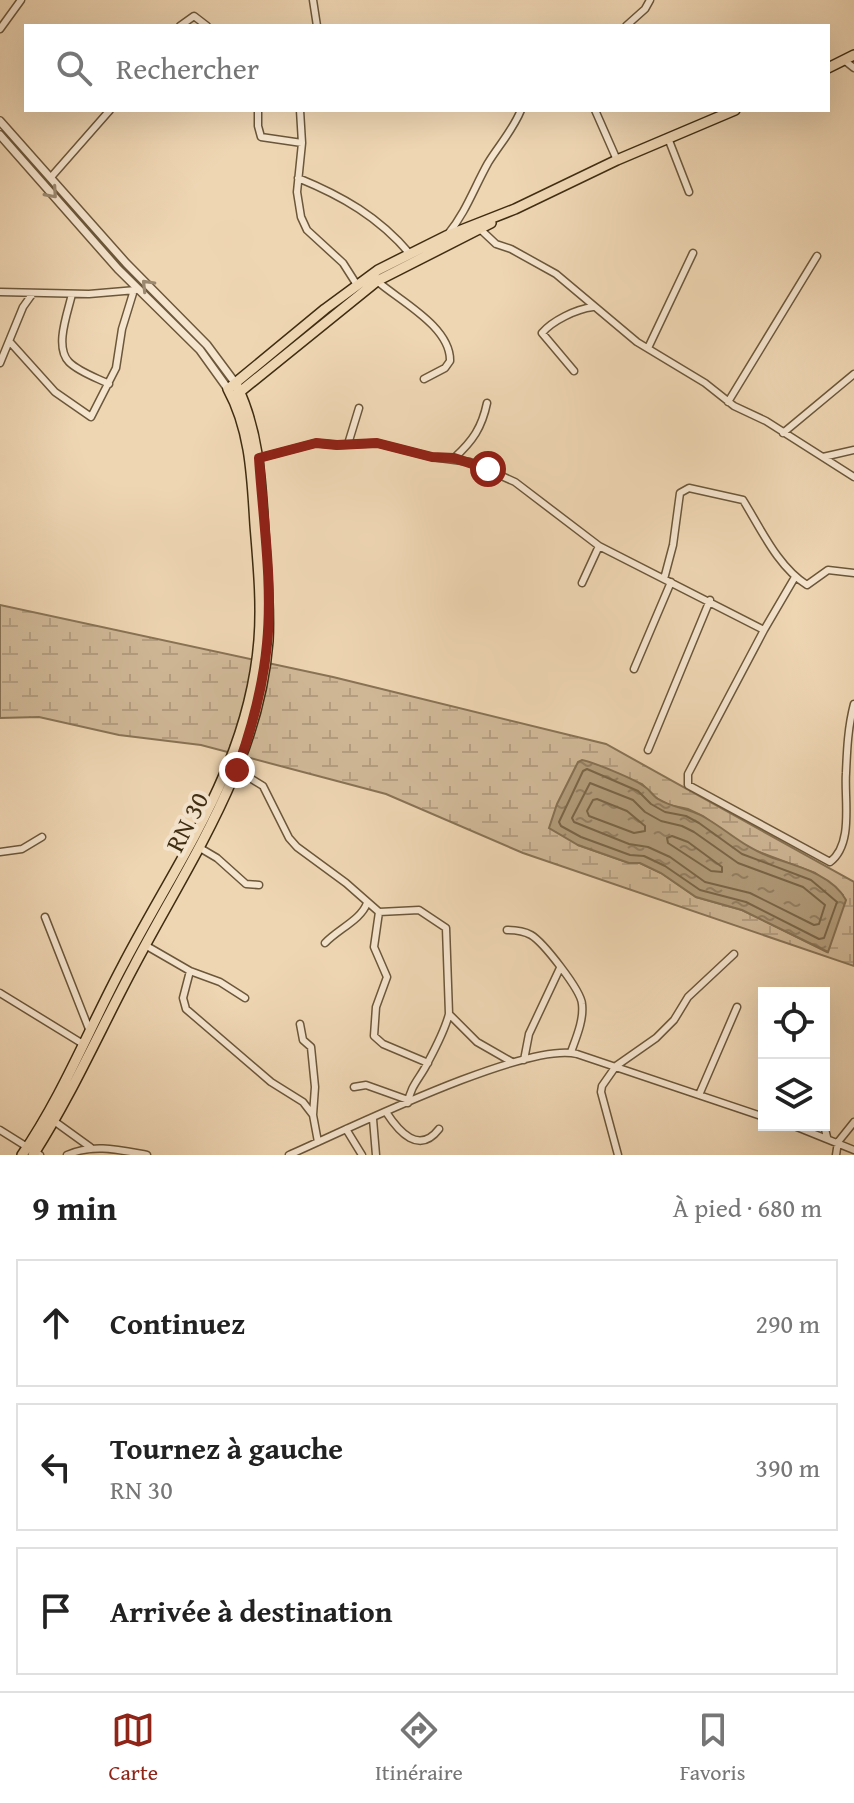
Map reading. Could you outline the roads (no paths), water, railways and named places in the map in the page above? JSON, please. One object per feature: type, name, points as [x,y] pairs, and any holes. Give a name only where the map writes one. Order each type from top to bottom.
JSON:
[{"type":"main road","points":[[830,67],[849,57]]},
{"type":"main road","points":[[234,391],[377,281],[617,160],[730,112]]},
{"type":"main road","points":[[234,391],[325,309],[378,270],[446,236],[515,209]]},
{"type":"main road","name":"RN 30","points":[[32,1153],[54,1121],[145,945],[200,848],[237,770],[260,693],[268,641],[259,458],[234,391]]},
{"type":"main road","name":"RN 30","points":[[32,1153],[89,1029],[213,804],[229,768],[252,691],[259,640],[258,563],[251,461],[234,391]]},
{"type":"street","points":[[0,29],[21,0]]},
{"type":"street","points":[[313,0],[317,24]]},
{"type":"street","points":[[628,24],[651,2]]},
{"type":"street","points":[[183,24],[194,16],[204,24]]},
{"type":"street","points":[[849,57],[854,68]]},
{"type":"street","points":[[52,176],[108,112]]},
{"type":"street","points":[[258,112],[261,137],[302,143]]},
{"type":"street","points":[[300,112],[302,143],[297,192],[307,230],[343,263],[357,285]]},
{"type":"street","points":[[446,236],[462,217],[489,161],[520,112]]},
{"type":"street","points":[[596,112],[617,160]]},
{"type":"street","points":[[0,121],[126,263],[207,345],[234,391]]},
{"type":"street","points":[[0,135],[136,290],[200,350],[234,391]]},
{"type":"street","points":[[668,138],[689,192]]},
{"type":"street","points":[[0,144],[11,147]]},
{"type":"street","points":[[298,178],[365,210],[410,254]]},
{"type":"street","points":[[480,229],[496,244],[556,274],[626,335],[705,383],[728,402],[854,477]]},
{"type":"street","points":[[648,348],[693,253]]},
{"type":"street","points":[[728,402],[817,256]]},
{"type":"street","points":[[377,281],[446,340],[450,361],[445,368],[424,379]]},
{"type":"street","points":[[0,292],[72,294],[136,290]]},
{"type":"street","points":[[10,342],[55,392],[91,417],[116,368],[122,329],[136,290]]},
{"type":"street","points":[[0,363],[23,307],[33,293]]},
{"type":"street","points":[[72,294],[63,339],[65,356],[70,363],[109,384]]},
{"type":"street","points":[[581,308],[582,297]]},
{"type":"street","points":[[574,371],[542,333],[581,308],[593,307]]},
{"type":"street","points":[[783,433],[854,374]]},
{"type":"street","points":[[454,458],[481,427],[487,403]]},
{"type":"street","points":[[348,444],[359,408]]},
{"type":"street","points":[[259,458],[316,443],[377,443],[479,465],[515,482],[599,546],[764,630]]},
{"type":"street","points":[[823,457],[854,450]]},
{"type":"street","points":[[634,669],[667,581],[680,493],[689,488],[743,500],[753,520],[795,577],[807,585],[828,570],[852,574]]},
{"type":"street","points":[[582,583],[599,546]]},
{"type":"street","points":[[795,577],[688,774],[688,785],[830,862],[841,851],[845,830],[847,742],[854,704]]},
{"type":"street","points":[[648,750],[710,600]]},
{"type":"street","points":[[237,770],[263,786],[289,838],[297,847],[346,883],[367,903],[379,912],[419,910],[446,928],[449,1014],[428,1063],[413,1084],[408,1102]]},
{"type":"street","points":[[0,852],[22,849],[42,837]]},
{"type":"street","points":[[200,848],[217,858],[246,884],[259,885]]},
{"type":"street","points":[[325,943],[337,930],[361,915],[367,903]]},
{"type":"street","points":[[379,912],[374,947],[387,977],[376,1007],[374,1036],[383,1044],[428,1063]]},
{"type":"street","points":[[45,917],[89,1029]]},
{"type":"street","points":[[507,930],[523,932],[535,938],[570,977],[582,1002],[571,1052]]},
{"type":"street","points":[[145,945],[190,971],[220,982],[245,998]]},
{"type":"street","points":[[618,1155],[601,1089],[616,1066],[656,1038],[674,1020],[688,997],[734,954]]},
{"type":"street","points":[[524,1060],[529,1034],[560,968]]},
{"type":"street","points":[[190,971],[183,998],[186,1009],[271,1082],[303,1102],[313,1115]]},
{"type":"street","points":[[0,993],[83,1044]]},
{"type":"street","points":[[699,1095],[737,1007]]},
{"type":"street","points":[[449,1014],[477,1042],[513,1063]]},
{"type":"street","points":[[300,1024],[303,1040],[311,1047],[315,1087],[314,1154]]},
{"type":"street","points":[[289,1155],[408,1102],[513,1063],[571,1052],[758,1115]]},
{"type":"street","points":[[354,1087],[366,1085],[408,1102]]},
{"type":"street","points":[[381,1092],[401,1133],[421,1141],[429,1140],[439,1129]]},
{"type":"street","points":[[373,1119],[376,1155]]},
{"type":"street","points":[[54,1121],[90,1148]]},
{"type":"street","points":[[836,1155],[838,1142],[854,1122]]},
{"type":"street","points":[[346,1129],[362,1155]]},
{"type":"street","points":[[0,1130],[32,1153]]},
{"type":"street","points":[[810,1131],[854,1150]]},
{"type":"street","points":[[826,1131],[827,1137]]},
{"type":"street","points":[[67,1155],[90,1148],[147,1155]]},
{"type":"water","points":[[582,760],[633,780],[658,799],[704,817],[753,849],[814,873],[832,884],[846,900],[828,952],[742,910],[696,897],[640,863],[629,863],[578,845],[549,828],[557,804],[578,762]]}]
